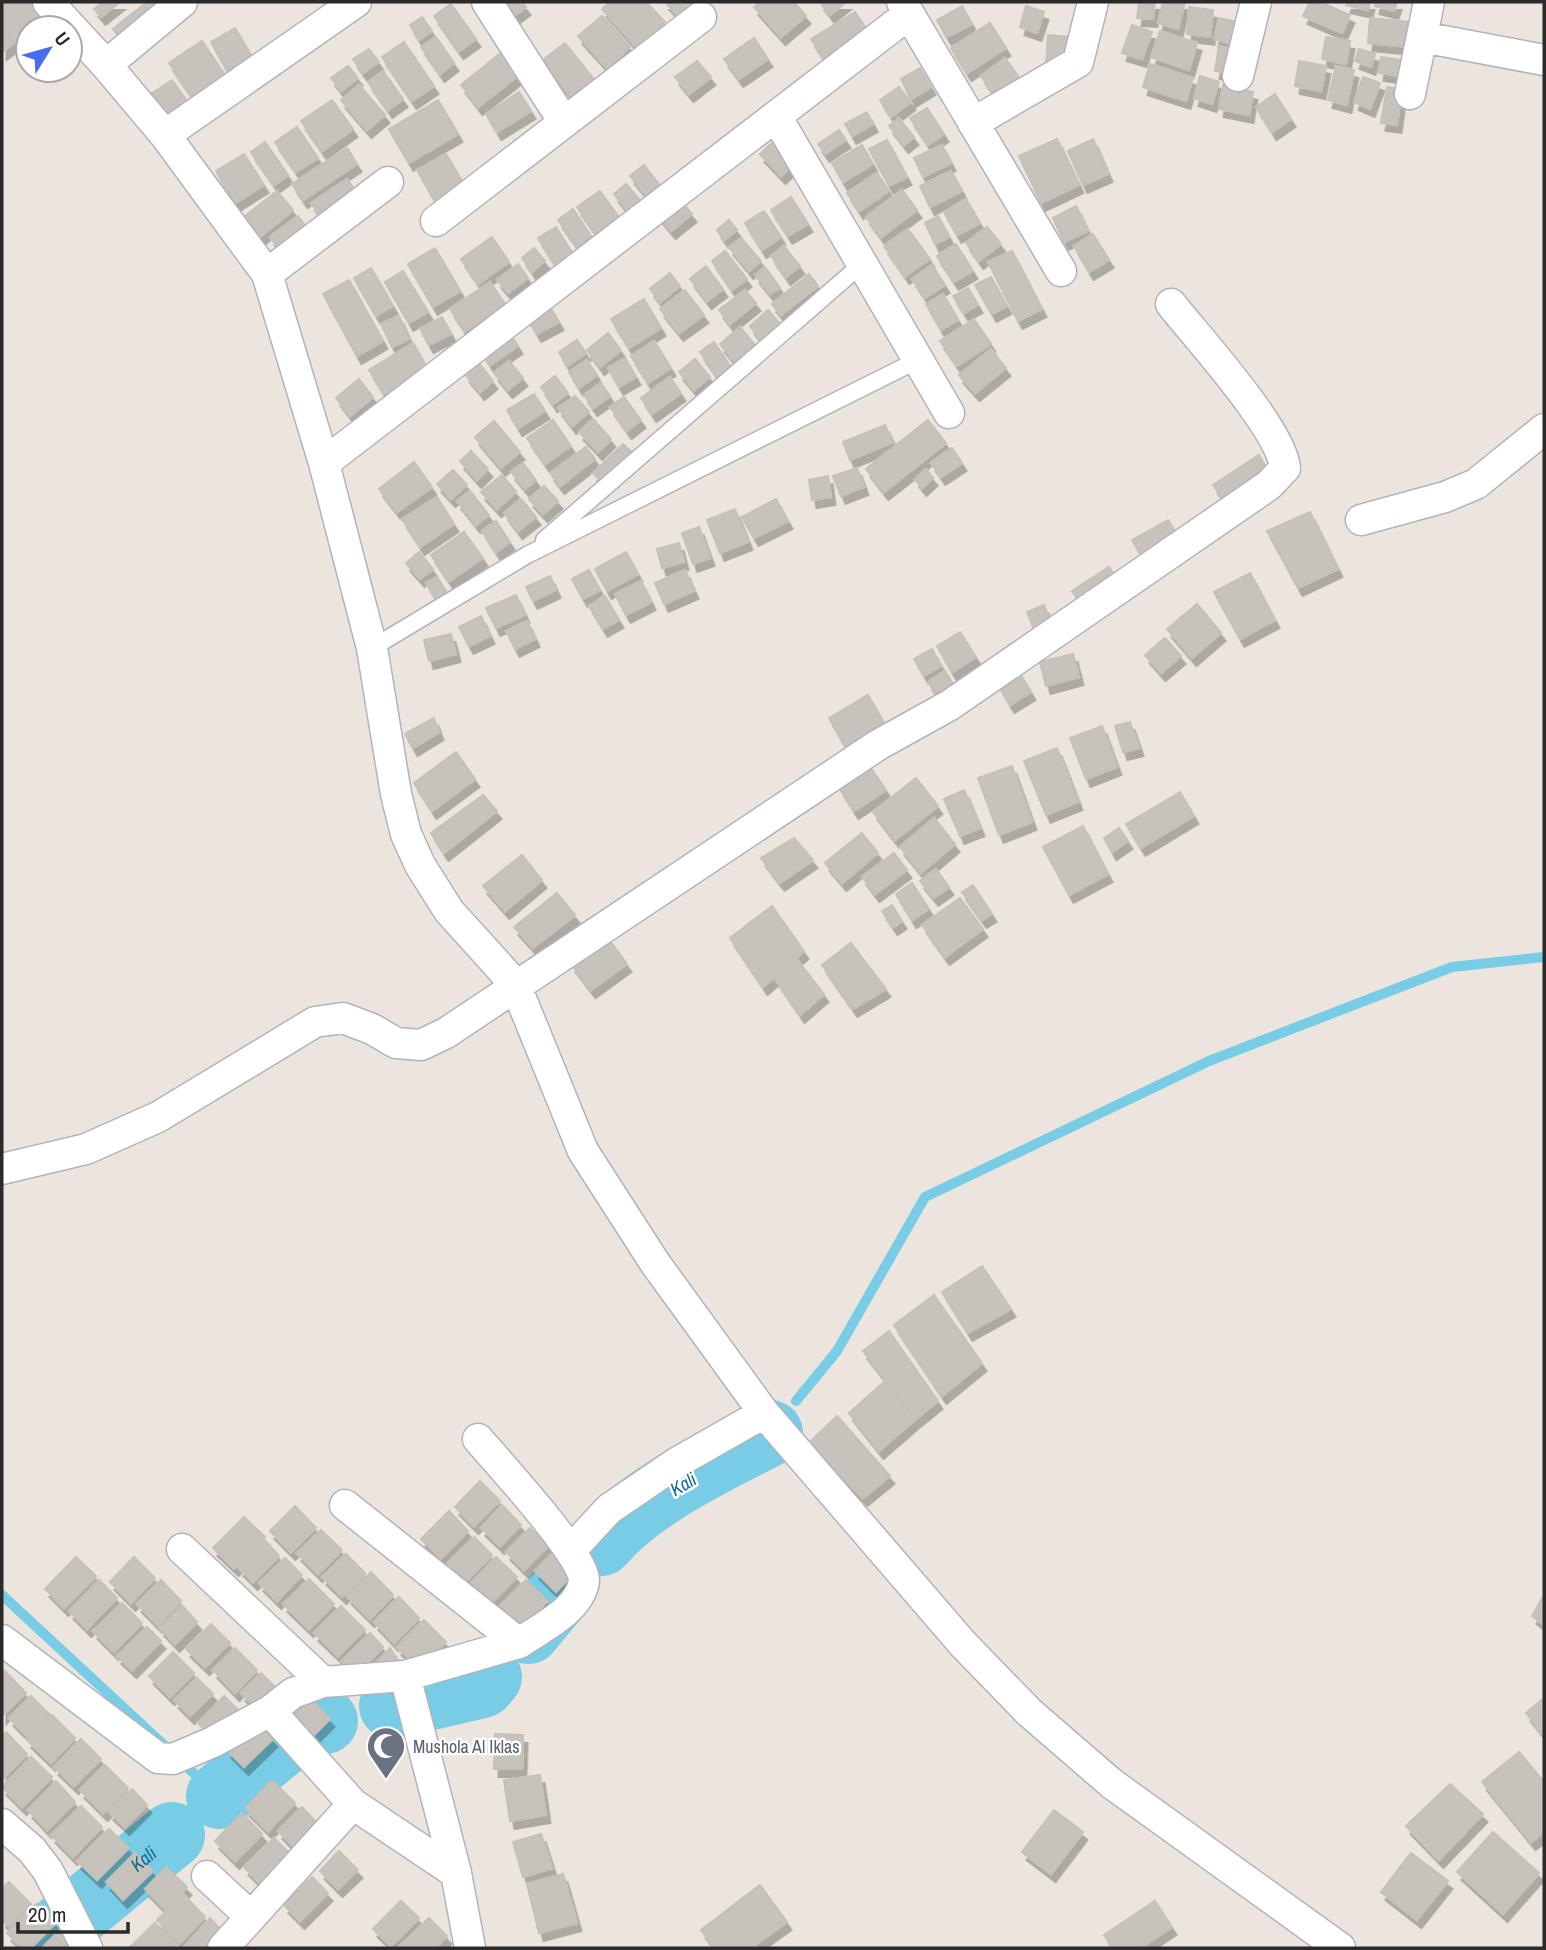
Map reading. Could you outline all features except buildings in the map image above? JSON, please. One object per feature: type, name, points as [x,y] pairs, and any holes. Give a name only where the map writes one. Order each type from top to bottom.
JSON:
[{"type":"street","points":[[48,2],[165,135],[267,274],[324,463],[372,648],[396,794],[406,834],[420,865],[449,911],[515,985],[583,1151],[655,1263],[764,1413],[963,1644],[1029,1712],[1111,1783],[1340,1948]]},
{"type":"street","points":[[106,65],[182,2]]},
{"type":"street","points":[[165,135],[356,2]]},
{"type":"street","points":[[487,2],[564,122]]},
{"type":"street","points":[[973,122],[1078,62],[1093,2]]},
{"type":"street","points":[[1238,76],[1256,2]]},
{"type":"street","points":[[1410,94],[1429,2]]},
{"type":"street","points":[[324,463],[776,116],[905,8],[1061,271]]},
{"type":"street","points":[[436,221],[701,17]]},
{"type":"street","points":[[1422,37],[1544,60]]},
{"type":"street","points":[[776,116],[949,413]]},
{"type":"street","points":[[267,274],[388,182]]},
{"type":"street","points":[[2,1169],[86,1149],[158,1117],[315,1022],[343,1018],[372,1029],[396,1043],[421,1045],[446,1033],[515,985],[666,889],[878,745],[950,705],[1280,475],[1285,468],[1284,458],[1273,439],[1227,374],[1171,304]]},
{"type":"street","points":[[1361,520],[1446,497],[1476,484],[1544,429]]},
{"type":"street","points":[[571,1550],[609,1508],[678,1462],[764,1413]]},
{"type":"street","points":[[2,1640],[158,1758],[173,1759],[213,1742],[270,1711],[293,1693],[323,1682],[405,1676],[519,1643],[561,1615],[579,1595],[584,1580],[571,1550],[478,1439]]},
{"type":"street","points":[[345,1505],[519,1643]]},
{"type":"street","points":[[182,1549],[323,1682]]},
{"type":"street","points":[[405,1676],[456,1873],[470,1948]]},
{"type":"street","points":[[270,1711],[353,1804],[456,1873]]},
{"type":"street","points":[[223,1948],[249,1915],[353,1804]]},
{"type":"street","points":[[2,1824],[32,1850],[48,1871],[87,1948]]},
{"type":"street","points":[[206,1876],[249,1915]]},
{"type":"lane","points":[[527,555],[862,264]]},
{"type":"lane","points":[[372,648],[527,555],[918,360]]},
{"type":"waterway","points":[[796,1401],[837,1351],[925,1197],[1209,1061],[1452,967],[1544,957]]},
{"type":"waterway","name":"Kali","points":[[601,1543],[658,1495],[770,1433]]},
{"type":"waterway","name":"Kali","points":[[528,1631],[561,1591]]},
{"type":"waterway","points":[[2,1595],[167,1748]]},
{"type":"waterway","name":"Kali","points":[[392,1706],[482,1685],[489,1677]]},
{"type":"waterway","name":"Kali","points":[[219,1796],[304,1725],[325,1721]]},
{"type":"waterway","points":[[178,1759],[219,1796]]},
{"type":"waterway","name":"Kali","points":[[50,1936],[172,1835]]},
{"type":"place","name":"Mushola Al Iklas","points":[[386,1780]]}]
